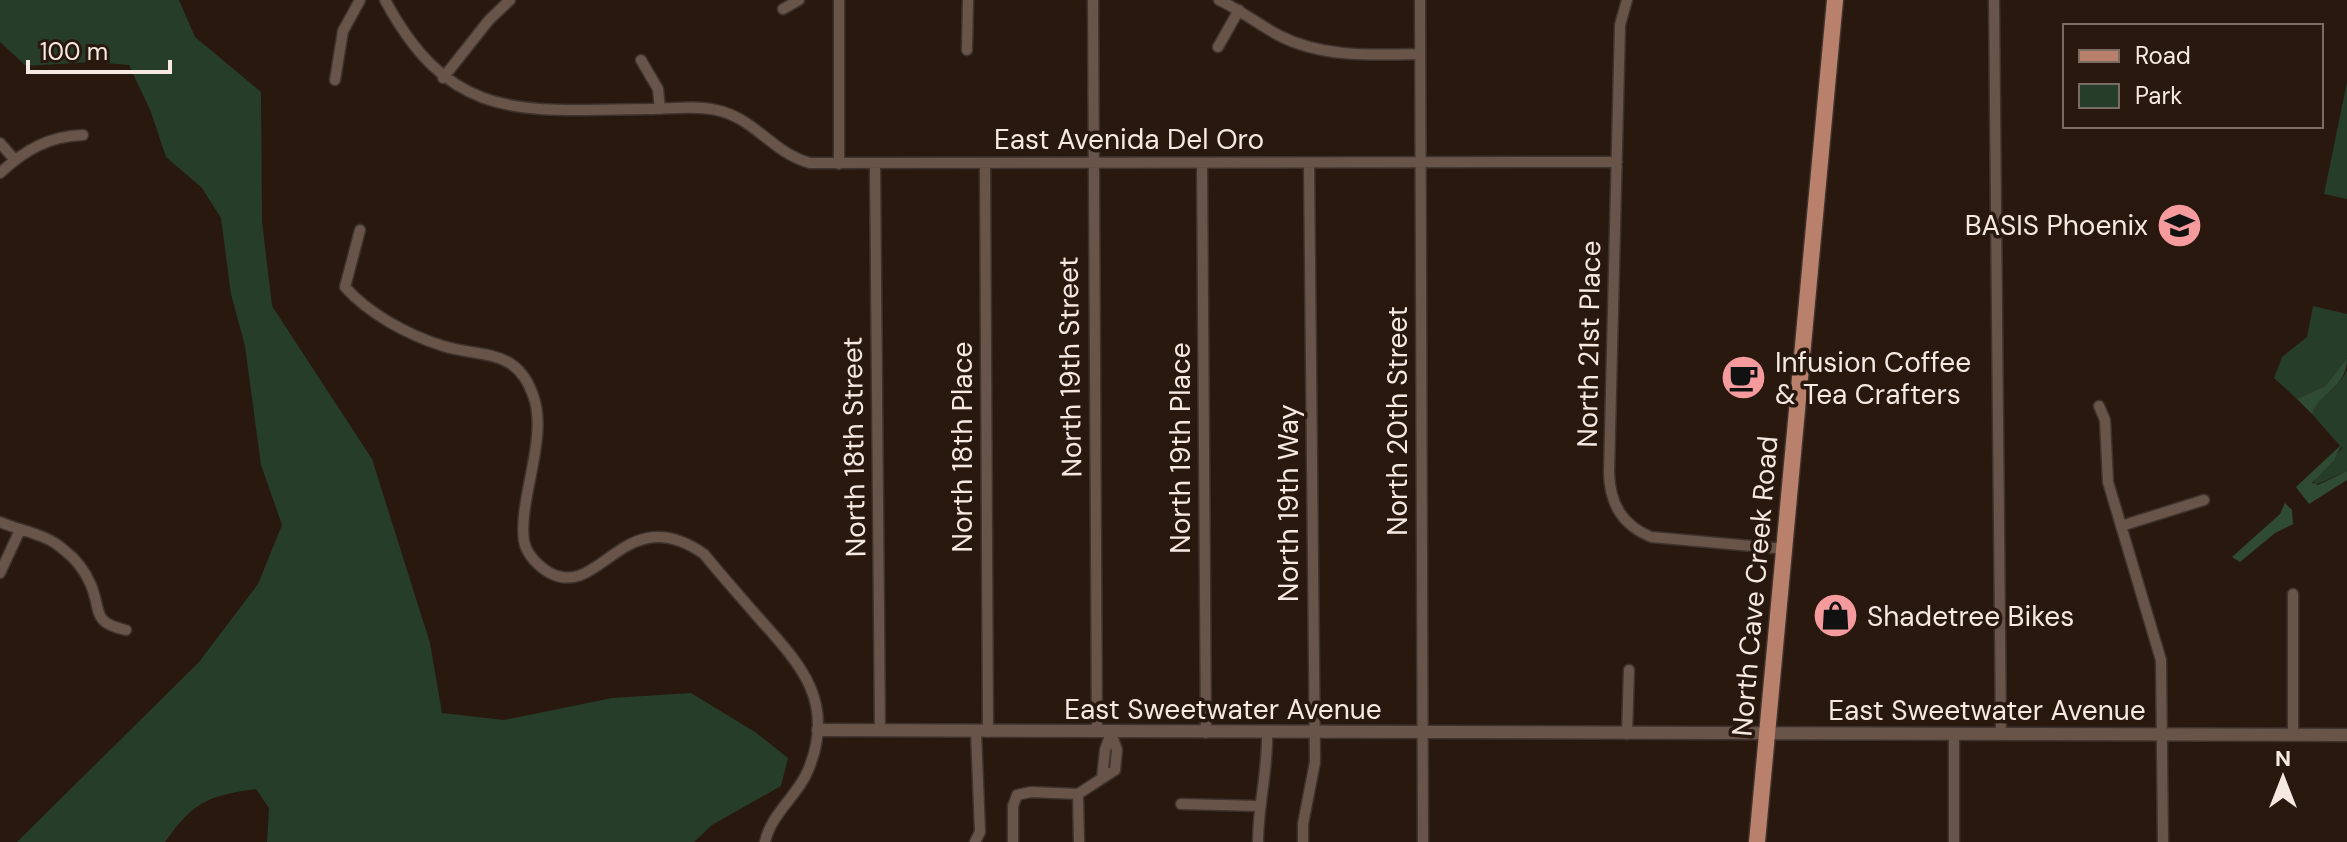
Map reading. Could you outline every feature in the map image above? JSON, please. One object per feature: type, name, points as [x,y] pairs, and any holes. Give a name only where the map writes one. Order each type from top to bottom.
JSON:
[{"type":"main road","name":"North Cave Creek Road","points":[[1757,842],[1835,0]]},
{"type":"street","points":[[335,80],[343,31],[360,0]]},
{"type":"street","name":"East Avenida Del Oro","points":[[385,0],[405,37],[443,78],[470,94],[508,107],[532,110],[713,109],[745,121],[790,157],[839,164],[1617,162]]},
{"type":"street","points":[[443,78],[489,20],[510,0]]},
{"type":"street","points":[[783,9],[799,0]]},
{"type":"street","points":[[839,0],[839,164]]},
{"type":"street","points":[[967,50],[968,0]]},
{"type":"street","name":"North 19th Street","points":[[1093,0],[1097,732]]},
{"type":"street","points":[[1219,0],[1279,36],[1322,50],[1346,54],[1420,54]]},
{"type":"street","name":"North 20th Street","points":[[1420,0],[1423,842]]},
{"type":"street","name":"North 21st Place","points":[[1627,0],[1620,25],[1609,473],[1614,506],[1637,531],[1651,537],[1785,549]]},
{"type":"street","points":[[1994,0],[2001,734]]},
{"type":"street","points":[[1218,47],[1239,10]]},
{"type":"street","points":[[641,60],[658,89],[660,109]]},
{"type":"street","points":[[0,173],[15,160],[59,136],[83,135]]},
{"type":"street","points":[[0,143],[15,160]]},
{"type":"street","name":"North 18th Street","points":[[875,163],[880,731]]},
{"type":"street","name":"North 18th Place","points":[[975,842],[980,832],[982,732],[985,163]]},
{"type":"street","name":"North 19th Place","points":[[1202,163],[1206,733]]},
{"type":"street","name":"North 19th Way","points":[[1303,842],[1303,824],[1314,774],[1309,163]]},
{"type":"street","points":[[360,230],[345,287],[363,307],[442,346],[503,358],[526,380],[538,420],[524,542],[534,561],[552,575],[572,577],[593,571],[632,540],[663,537],[687,542],[704,554],[796,659],[813,688],[818,730],[808,772],[776,817],[765,842]]},
{"type":"street","points":[[2099,406],[2105,420],[2108,482],[2158,646],[2164,735],[2163,842]]},
{"type":"street","points":[[2121,526],[2204,500]]},
{"type":"street","points":[[0,522],[46,537],[62,547],[88,579],[98,616],[105,624],[126,630]]},
{"type":"street","points":[[0,573],[20,530]]},
{"type":"street","points":[[2293,594],[2293,735]]},
{"type":"street","points":[[1627,734],[1629,670]]},
{"type":"street","name":"East Sweetwater Avenue","points":[[818,730],[1267,734],[2347,735]]},
{"type":"street","points":[[1013,842],[1014,799],[1031,792],[1078,794],[1115,770],[1117,763],[1111,733]]},
{"type":"street","points":[[1258,842],[1258,806],[1266,767],[1267,734]]},
{"type":"street","points":[[1954,734],[1954,842]]},
{"type":"street","points":[[1078,794],[1079,842]]},
{"type":"street","points":[[1181,804],[1258,806]]},
{"type":"green space","points":[[0,0],[179,0],[195,37],[261,92],[262,221],[272,306],[372,459],[430,643],[442,713],[504,720],[612,698],[691,693],[755,732],[788,758],[781,786],[712,825],[694,842],[267,842],[269,808],[256,789],[226,794],[203,803],[185,817],[165,842],[17,842],[199,662],[258,584],[282,525],[261,465],[245,346],[231,294],[221,218],[202,188],[166,157],[151,112],[129,65],[92,62],[26,66],[0,42]]},
{"type":"green space","points":[[2347,82],[2347,199],[2324,194]]},
{"type":"green space","points":[[2313,306],[2347,314],[2347,358],[2325,386],[2297,399],[2274,378],[2282,357],[2307,337]]},
{"type":"green space","points":[[2347,358],[2343,376],[2321,399],[2312,414],[2297,399],[2325,386]]},
{"type":"green space","points":[[2347,370],[2347,471],[2313,486],[2315,477],[2342,448],[2312,414]]},
{"type":"green space","points":[[2342,444],[2334,460],[2312,483],[2318,485],[2347,471],[2347,480],[2309,504],[2296,487]]},
{"type":"green space","points":[[2285,503],[2292,510],[2293,524],[2275,533],[2240,562],[2232,557],[2280,514]]},
{"type":"place","name":"BASIS Phoenix","points":[[2179,225]]},
{"type":"place","name":"Infusion Coffee & Tea Crafters","points":[[1744,378]]},
{"type":"place","name":"Shadetree Bikes","points":[[1836,616]]}]
